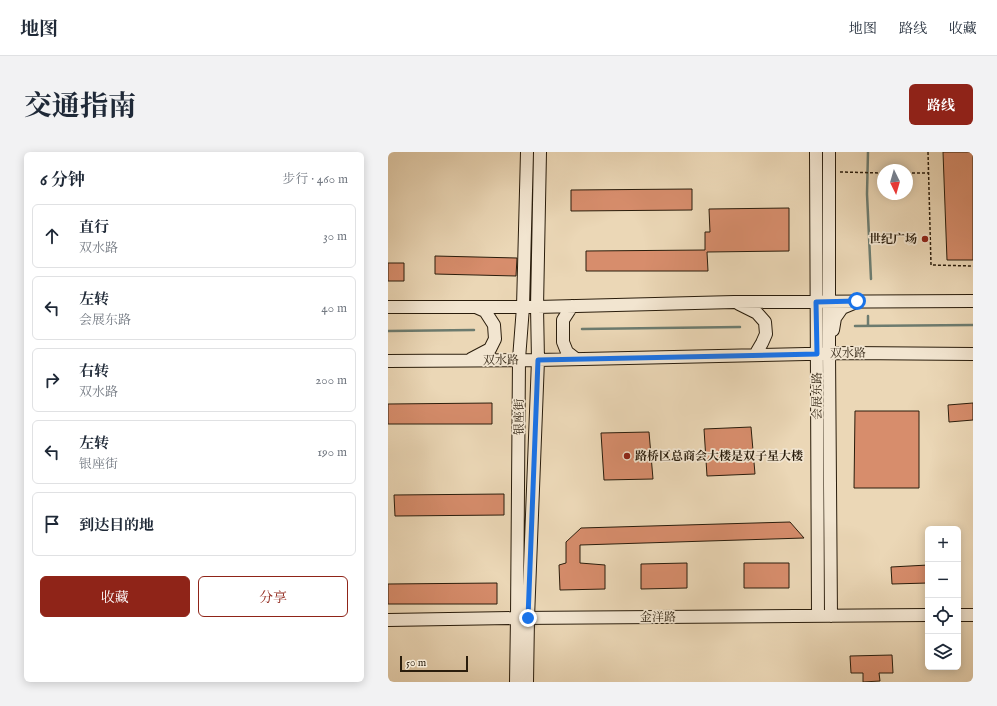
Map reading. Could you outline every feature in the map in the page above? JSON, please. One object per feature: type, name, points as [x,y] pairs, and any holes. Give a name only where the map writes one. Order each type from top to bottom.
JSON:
[{"type":"main road","name":"银座街","points":[[527,152],[519,359],[522,618],[527,682]]},
{"type":"main road","name":"银座街","points":[[516,682],[522,618],[538,360],[537,307],[540,152]]},
{"type":"main road","name":"会展东路","points":[[816,152],[832,616]]},
{"type":"main road","name":"会展东路","points":[[822,302],[828,152]]},
{"type":"main road","points":[[850,353],[837,346],[832,335],[835,318],[842,308],[857,301]]},
{"type":"main road","points":[[388,307],[537,307],[734,302],[973,301]]},
{"type":"main road","points":[[734,302],[757,313],[765,322],[766,334],[755,355]]},
{"type":"main road","points":[[572,306],[563,320],[562,342],[567,352],[576,359]]},
{"type":"main road","points":[[470,360],[490,348],[495,339],[494,325],[485,312],[476,307]]},
{"type":"main road","name":"双水路","points":[[388,361],[538,360],[850,353],[973,354]]},
{"type":"main road","name":"会展东路","points":[[818,616],[823,354]]},
{"type":"main road","name":"金洋路","points":[[388,620],[925,615]]},
{"type":"main road","points":[[961,615],[973,615]]},
{"type":"path","points":[[928,152],[932,265],[973,266]]},
{"type":"path","points":[[849,172],[877,173]]},
{"type":"path","points":[[913,173],[928,173]]},
{"type":"building","points":[[943,152],[973,152],[973,260],[947,260]]},
{"type":"building","points":[[692,189],[692,210],[571,211],[571,190]]},
{"type":"building","points":[[789,208],[789,251],[707,252],[708,271],[586,271],[586,251],[705,250],[705,232],[710,232],[709,209]]},
{"type":"building","points":[[435,256],[517,258],[516,276],[435,274]]},
{"type":"building","points":[[388,263],[404,263],[404,281],[388,281]]},
{"type":"building","points":[[492,403],[492,424],[388,424],[388,404]]},
{"type":"building","points":[[973,403],[973,420],[949,422],[948,405]]},
{"type":"building","points":[[855,411],[919,411],[919,488],[854,488]]},
{"type":"building","name":"路桥区总商会大楼是双子星大楼","points":[[751,427],[755,474],[707,476],[704,429]]},
{"type":"building","name":"路桥区总商会大楼是双子星大楼","points":[[649,432],[653,479],[604,480],[601,433]]},
{"type":"building","points":[[504,494],[504,515],[395,516],[394,495]]},
{"type":"building","points":[[790,522],[804,538],[580,545],[580,563],[605,565],[605,589],[560,590],[559,565],[566,563],[566,542],[581,528]]},
{"type":"building","points":[[687,563],[687,588],[641,589],[641,564]]},
{"type":"building","points":[[744,563],[789,563],[789,588],[744,588]]},
{"type":"building","points":[[925,565],[925,583],[892,584],[891,567]]},
{"type":"building","points":[[497,583],[497,604],[388,604],[388,584]]},
{"type":"building","points":[[892,655],[893,673],[879,673],[880,681],[863,682],[863,673],[851,673],[850,656]]},
{"type":"waterway","points":[[868,152],[867,194],[871,279]]},
{"type":"waterway","points":[[868,316],[868,326]]},
{"type":"waterway","points":[[855,326],[973,325]]},
{"type":"waterway","points":[[582,329],[740,327]]},
{"type":"waterway","points":[[388,331],[474,330]]},
{"type":"place","name":"世纪广场","points":[[925,239]]},
{"type":"place","name":"路桥区总商会大楼是双子星大楼","points":[[627,456]]},
{"type":"route","points":[[528,618],[538,360],[817,354],[816,302],[857,301]]}]
